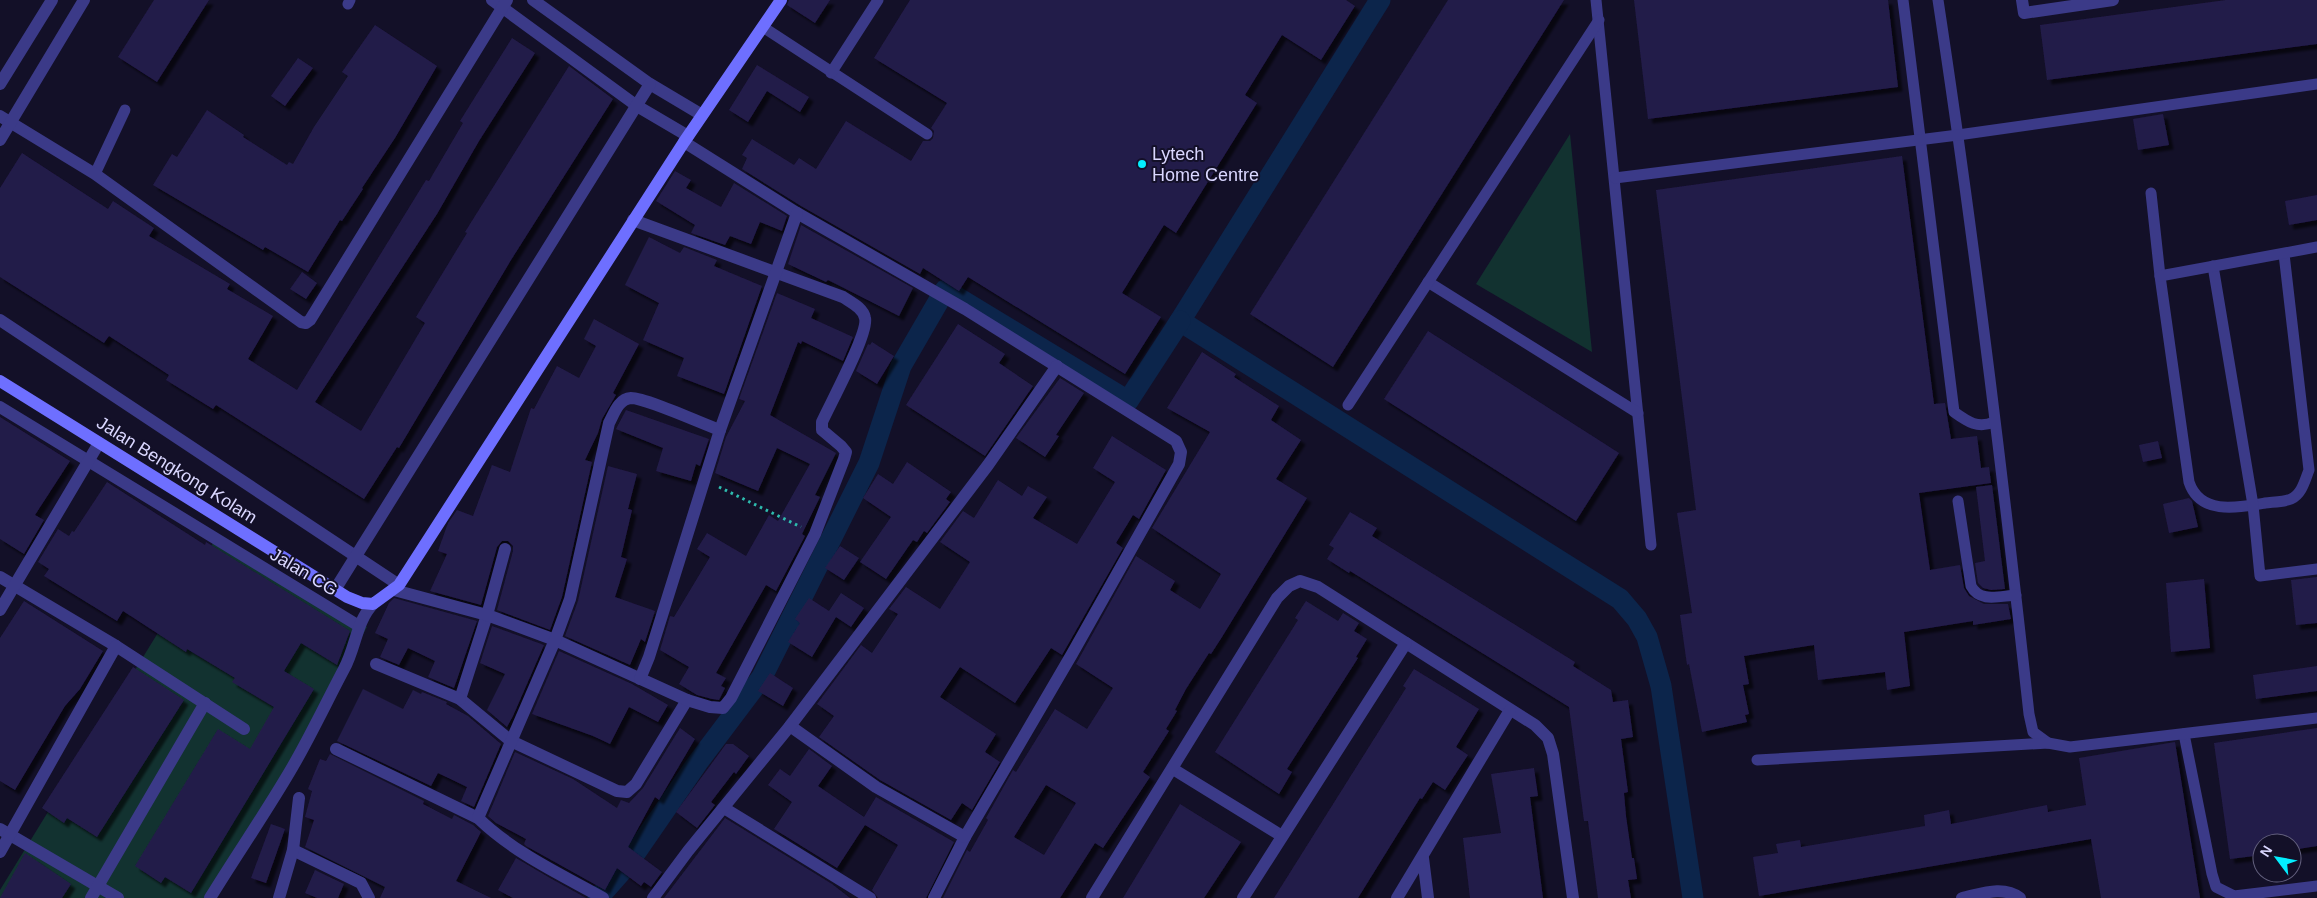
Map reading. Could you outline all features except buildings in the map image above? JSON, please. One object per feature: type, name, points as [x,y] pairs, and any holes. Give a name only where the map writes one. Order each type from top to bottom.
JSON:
[{"type":"street","points":[[0,84],[52,0]]},
{"type":"street","points":[[0,140],[5,120],[84,0]]},
{"type":"street","points":[[492,0],[505,4],[637,106],[797,213],[965,309],[1176,441],[1181,452],[1179,464],[1072,654],[965,837],[934,898]]},
{"type":"street","points":[[533,0],[650,84],[702,115]]},
{"type":"street","points":[[210,898],[293,766],[346,667],[365,612],[396,587],[686,139],[781,0]]},
{"type":"street","points":[[2022,0],[2024,13],[2113,0]]},
{"type":"street","points":[[5,120],[95,174],[301,322],[306,323],[310,320],[505,4]]},
{"type":"street","points":[[336,588],[650,84]]},
{"type":"street","points":[[640,679],[706,480],[720,430],[797,213]]},
{"type":"street","points":[[0,320],[356,558],[396,587],[487,615],[555,640],[687,700],[710,707],[723,708],[731,698],[815,534],[846,452],[822,430],[822,422],[862,336],[865,316],[860,309],[843,297],[633,220]]},
{"type":"street","points":[[653,898],[758,763],[790,726],[988,465],[1057,366]]},
{"type":"street","name":"Jalan Bengkong Kolam","points":[[0,381],[205,510],[356,601],[373,604]]},
{"type":"street","points":[[478,818],[555,640],[570,599],[609,424],[618,404],[630,398],[644,401],[720,430]]},
{"type":"street","name":"Jalan CG","points":[[0,407],[359,626]]},
{"type":"street","points":[[0,610],[99,443]]},
{"type":"street","points":[[460,699],[487,615],[505,550]]},
{"type":"street","points":[[0,577],[116,646],[244,729]]},
{"type":"street","points":[[1092,898],[1277,598],[1289,586],[1300,582],[1318,587],[1535,725],[1548,738],[1553,754],[1573,898]]},
{"type":"street","points":[[1243,898],[1406,643]]},
{"type":"street","points":[[0,852],[5,833],[116,646]]},
{"type":"street","points":[[376,664],[460,699],[511,741],[617,791],[627,792],[636,784],[687,700]]},
{"type":"street","points":[[91,898],[205,703]]},
{"type":"street","points":[[1397,898],[1510,710]]},
{"type":"street","points":[[790,726],[876,787],[965,837]]},
{"type":"street","points":[[336,749],[478,818],[496,836],[517,850],[599,896]]},
{"type":"street","points":[[1173,769],[1282,836]]},
{"type":"street","points":[[279,898],[293,850],[299,798]]},
{"type":"street","points":[[724,808],[870,898]]},
{"type":"street","points":[[5,833],[118,898]]},
{"type":"street","points":[[293,850],[361,883],[369,898]]},
{"type":"street","points":[[1422,858],[1428,898]]},
{"type":"street","points":[[1962,898],[2000,890],[2013,893],[2020,898]]},
{"type":"lane","points":[[832,73],[878,0]]},
{"type":"lane","points":[[1596,0],[1651,545]]},
{"type":"lane","points":[[1904,0],[1919,140],[1954,412],[1970,423],[1984,426],[1994,422]]},
{"type":"lane","points":[[1938,0],[1958,135],[2016,595],[2028,714],[2033,732],[2048,743]]},
{"type":"lane","points":[[1348,405],[1599,20]]},
{"type":"lane","points":[[763,27],[927,134]]},
{"type":"lane","points":[[1615,178],[1958,135],[2317,84]]},
{"type":"lane","points":[[95,174],[125,110]]},
{"type":"lane","points":[[2150,193],[2189,482],[2193,493],[2204,502],[2217,508],[2292,499],[2302,488],[2309,470],[2284,254]]},
{"type":"lane","points":[[2160,276],[2317,247]]},
{"type":"lane","points":[[2213,266],[2253,505],[2260,576],[2317,568]]},
{"type":"lane","points":[[1428,282],[1638,413]]},
{"type":"lane","points":[[1958,500],[1970,586],[1975,594],[1984,598],[2016,595]]},
{"type":"lane","points":[[1757,760],[2048,743],[2070,747],[2317,718]]},
{"type":"lane","points":[[2184,734],[2216,887],[2234,896],[2278,894],[2317,886]]},
{"type":"path","points":[[706,480],[815,534]]},
{"type":"green space","points":[[1570,134],[1592,352],[1476,284]]},
{"type":"green space","points":[[218,535],[367,627],[261,828],[214,898],[0,898],[0,890]]},
{"type":"waterway","points":[[1380,0],[1180,321],[1620,599],[1637,619],[1647,637],[1661,686],[1693,898]]},
{"type":"waterway","points":[[598,898],[627,865],[698,762],[762,677],[869,463],[901,366],[945,290],[1128,401],[1180,321]]},
{"type":"place","name":"Lytech Home Centre","points":[[1142,164]]}]
